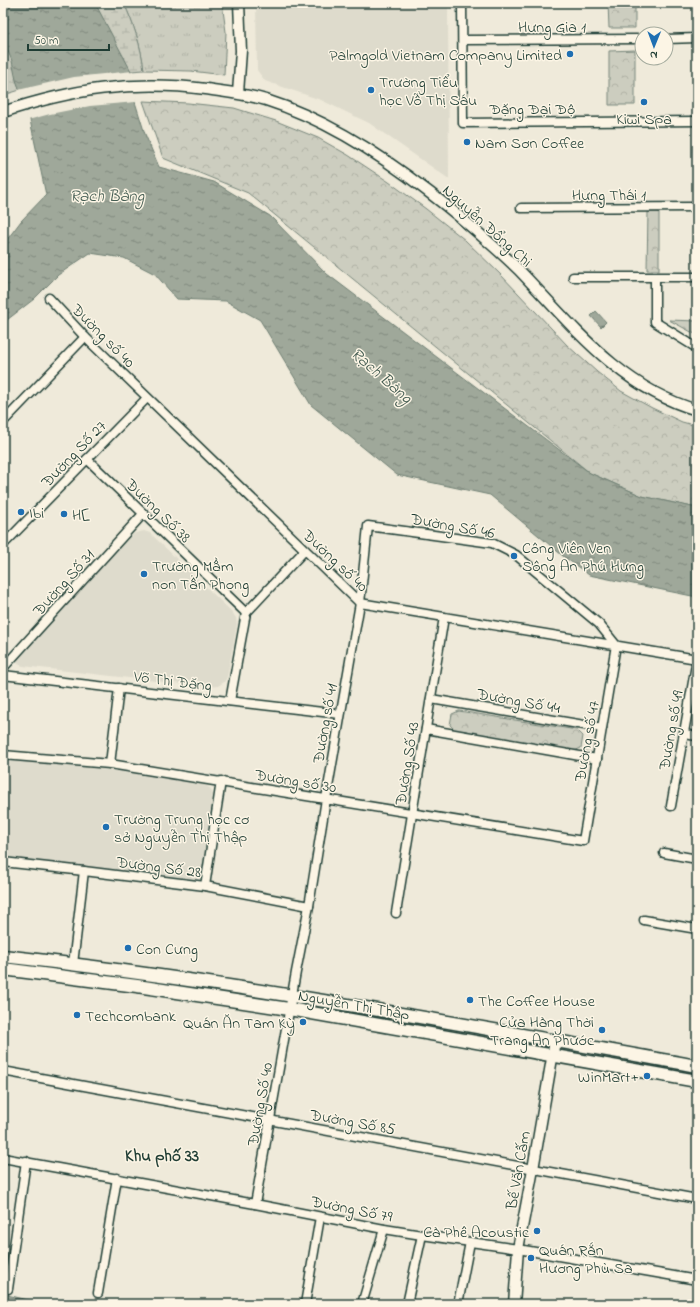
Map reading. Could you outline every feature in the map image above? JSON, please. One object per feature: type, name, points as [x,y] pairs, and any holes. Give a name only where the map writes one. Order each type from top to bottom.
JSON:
[{"type":"main road","name":"Nguyễn Thị Thập","points":[[3,956],[141,973],[292,995],[697,1066]]},
{"type":"main road","name":"Nguyễn Thị Thập","points":[[3,969],[137,986],[289,1009],[697,1081]]},
{"type":"street","points":[[238,93],[241,51],[239,3]]},
{"type":"street","name":"Đặng Đại Độ","points":[[462,3],[463,123],[697,121]]},
{"type":"street","points":[[674,39],[697,38]]},
{"type":"street","name":"Hưng Gia 1","points":[[463,40],[634,39]]},
{"type":"street","name":"Nguyễn Đổng Chi","points":[[3,112],[64,94],[106,88],[152,85],[189,87],[238,93],[265,100],[296,111],[332,127],[367,147],[420,185],[476,231],[517,268],[606,360],[633,380],[657,395],[697,410]]},
{"type":"street","name":"Hưng Thái 1","points":[[521,208],[697,207]]},
{"type":"street","points":[[573,277],[697,277]]},
{"type":"street","points":[[655,277],[655,322],[697,348]]},
{"type":"street","name":"Đường số 40","points":[[49,298],[85,338],[360,603],[697,659]]},
{"type":"street","points":[[3,422],[85,338]]},
{"type":"street","name":"Đường Số 27","points":[[4,541],[147,398]]},
{"type":"street","name":"Đường Số 38","points":[[87,459],[246,613]]},
{"type":"street","name":"Đường Số 31","points":[[3,668],[143,514]]},
{"type":"street","name":"Đường số 41","points":[[292,995],[309,906],[340,714],[360,603],[368,526]]},
{"type":"street","name":"Đường Số 46","points":[[368,526],[492,543],[516,555],[599,624],[616,645]]},
{"type":"street","points":[[230,701],[246,613],[305,550]]},
{"type":"street","name":"Đường Số 43","points":[[396,913],[444,617]]},
{"type":"street","name":"Đường số 47","points":[[583,841],[616,645]]},
{"type":"street","name":"Đường số 49","points":[[671,806],[697,659]]},
{"type":"street","name":"Võ Thị Đặng","points":[[3,675],[340,714]]},
{"type":"street","points":[[110,764],[119,688]]},
{"type":"street","name":"Đường Số 44","points":[[431,699],[602,728]]},
{"type":"street","points":[[426,729],[597,759]]},
{"type":"street","points":[[684,734],[697,736]]},
{"type":"street","name":"Đường số 30","points":[[3,756],[110,764],[583,841]]},
{"type":"street","points":[[205,886],[221,781]]},
{"type":"street","points":[[664,853],[697,859]]},
{"type":"street","name":"Đường Số 28","points":[[3,862],[205,886],[309,906]]},
{"type":"street","points":[[73,964],[84,871]]},
{"type":"street","points":[[644,920],[697,929]]},
{"type":"street","points":[[3,956],[3,969]]},
{"type":"street","name":"Đường Số 40","points":[[255,1204],[292,995]]},
{"type":"street","name":"Bế Văn Cấm","points":[[514,1304],[518,1248],[555,1041]]},
{"type":"street","name":"Đường Số 85","points":[[3,1071],[697,1199]]},
{"type":"street","name":"Đường Số 79","points":[[3,1158],[117,1178],[384,1229],[518,1248],[697,1280]]},
{"type":"street","points":[[8,1289],[26,1162]]},
{"type":"street","points":[[98,1293],[117,1178]]},
{"type":"street","points":[[305,1304],[320,1217]]},
{"type":"street","points":[[362,1304],[384,1229]]},
{"type":"street","points":[[407,1304],[422,1235]]},
{"type":"street","points":[[458,1304],[470,1242]]},
{"type":"shaded area","name":"Trường Tiểu học Vỗ Thị Sáu","points":[[256,3],[448,3],[449,179],[369,123],[321,100],[265,81],[257,70]]},
{"type":"shaded area","name":"Trường Mầm non Tân Phong","points":[[144,531],[150,533],[232,612],[236,618],[237,625],[227,678],[224,682],[218,686],[209,687],[23,666],[18,664],[17,658],[20,653],[130,537],[135,533]]},
{"type":"shaded area","name":"Trường Trung học cơ sở Nguyễn Thị Thập","points":[[3,759],[111,770],[204,785],[210,788],[213,795],[202,873],[199,879],[193,880],[3,858]]},
{"type":"green space","points":[[50,3],[124,3],[137,36],[144,70],[131,71]]},
{"type":"green space","points":[[124,3],[222,3],[226,32],[224,75],[191,71],[144,70],[137,36]]},
{"type":"green space","points":[[608,3],[635,3],[634,28],[609,28]]},
{"type":"green space","points":[[3,13],[20,90],[7,94],[3,78]]},
{"type":"green space","points":[[634,50],[635,105],[609,105],[609,51]]},
{"type":"green space","points":[[143,101],[188,103],[234,108],[276,121],[318,138],[348,155],[426,209],[465,240],[501,275],[567,345],[597,372],[621,391],[652,408],[682,422],[697,426],[697,508],[642,496],[590,473],[248,193],[163,158]]},
{"type":"green space","points":[[648,212],[659,212],[659,270],[647,270]]},
{"type":"green space","points":[[669,320],[697,321],[697,335]]},
{"type":"green space","points":[[459,711],[577,730],[583,736],[581,748],[574,751],[456,731],[450,725],[452,714]]},
{"type":"water","name":"Rạch Bàng","points":[[3,3],[95,3],[131,71],[135,102],[145,134],[159,167],[214,182],[270,216],[327,274],[590,473],[642,496],[697,508],[697,597],[589,575],[563,556],[490,495],[397,475],[311,405],[260,320],[226,301],[177,299],[155,274],[124,258],[90,253],[58,275],[34,299],[3,323],[3,245],[21,221],[46,195],[30,120],[16,80],[12,61],[3,39]]},
{"type":"water","points":[[596,311],[606,322],[601,327],[591,316]]},
{"type":"water","points":[[3,1294],[45,1304],[3,1304]]},
{"type":"pier","points":[[133,71],[136,102],[90,106],[28,120],[18,90],[74,77]]},
{"type":"place","name":"Palmgold Vietnam Company Limited","points":[[570,54]]},
{"type":"place","name":"Trường Tiểu học Vỗ Thị Sáu","points":[[371,90]]},
{"type":"place","name":"Kiwi Spa","points":[[644,102]]},
{"type":"place","name":"Nam Sơn Coffee","points":[[467,142]]},
{"type":"place","name":"Ibi","points":[[21,512]]},
{"type":"place","name":"H[","points":[[64,514]]},
{"type":"place","name":"Công Viên Ven Sông An Phú Hưng","points":[[514,556]]},
{"type":"place","name":"Trường Mầm non Tân Phong","points":[[144,574]]},
{"type":"place","name":"Trường Trung học cơ sở Nguyễn Thị Thập","points":[[106,827]]},
{"type":"place","name":"Con Cưng","points":[[128,948]]},
{"type":"place","name":"The Coffee House","points":[[470,1000]]},
{"type":"place","name":"Techcombank","points":[[77,1015]]},
{"type":"place","name":"Quán Ăn Tam Kỳ","points":[[303,1022]]},
{"type":"place","name":"Cửa Hàng Thời Trang An Phước","points":[[602,1030]]},
{"type":"place","name":"WinMart+","points":[[647,1076]]},
{"type":"place","name":"Cà Phê Acoustic","points":[[537,1231]]},
{"type":"place","name":"Quán Rắn Hương Phù Sa","points":[[531,1258]]},
{"type":"district","name":"Khu phố 33","points":[[162,1155]]}]
